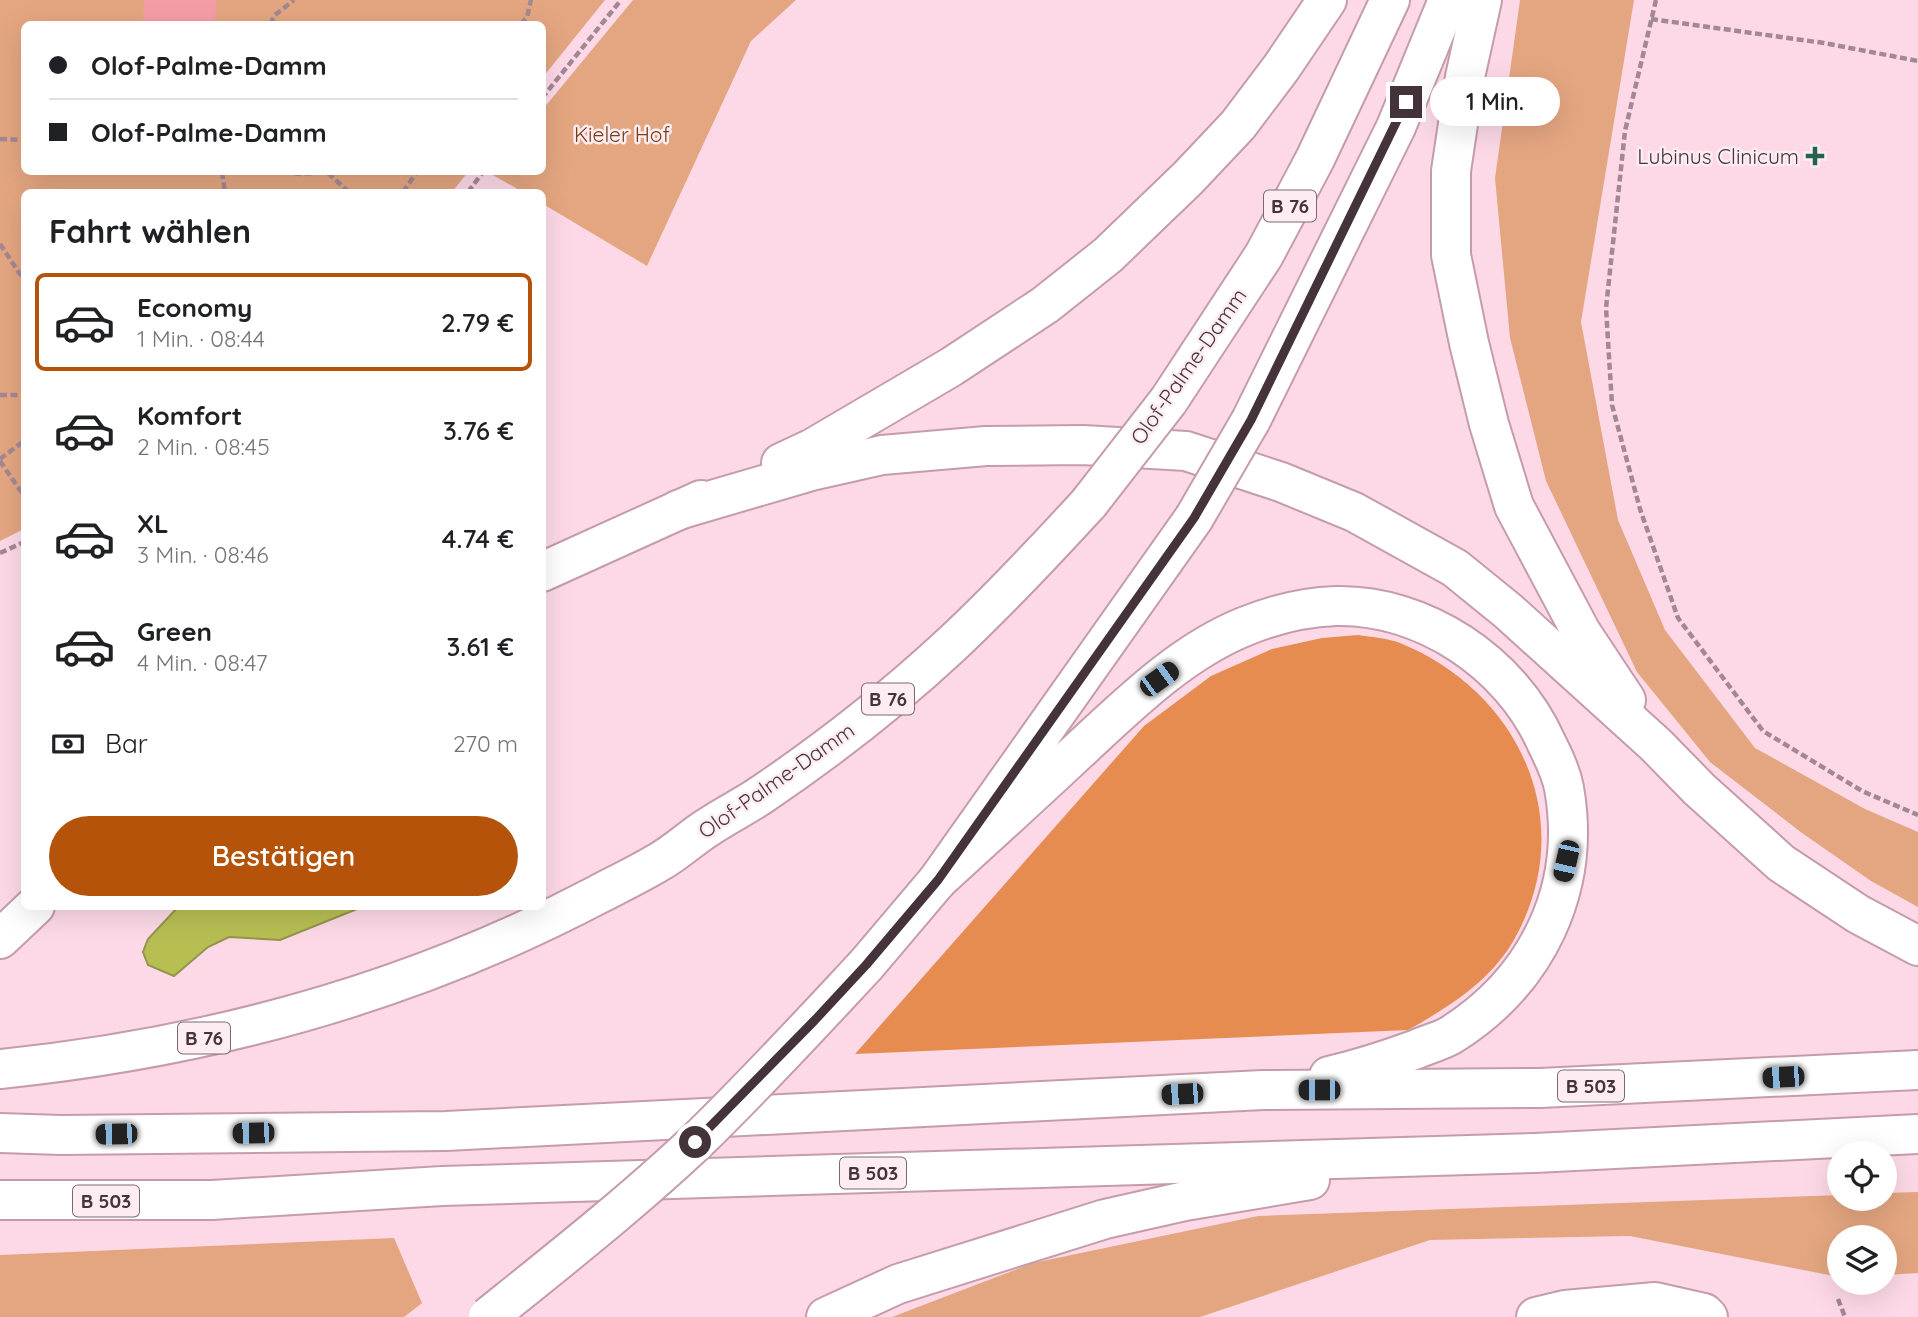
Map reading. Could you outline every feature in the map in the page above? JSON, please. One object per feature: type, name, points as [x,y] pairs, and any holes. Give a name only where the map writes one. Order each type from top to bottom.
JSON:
[{"type":"main road","points":[[546,570],[813,448],[951,367],[1055,297],[1108,255],[1188,178],[1238,125],[1327,0]]},
{"type":"main road","name":"Olof-Palme-Damm","points":[[0,1069],[209,1037],[306,1012],[402,981],[528,930],[660,862],[708,827],[763,794],[839,737],[951,645],[1020,579],[1089,503],[1169,400],[1264,255],[1315,159],[1390,0]]},
{"type":"main road","name":"B 76","points":[[487,1317],[603,1225],[695,1142],[780,1058],[866,965],[938,880],[1194,518],[1251,420],[1396,127],[1448,0]]},
{"type":"main road","points":[[1482,0],[1465,77],[1451,171],[1451,255],[1473,357],[1489,424],[1514,506],[1581,632],[1656,745]]},
{"type":"main road","points":[[678,510],[811,471],[882,455],[1026,445],[1186,451],[1281,482],[1354,512],[1455,568],[1508,611],[1781,863],[1858,914],[1918,946]]},
{"type":"main road","points":[[938,880],[1141,692],[1195,654],[1245,626],[1291,612],[1336,606],[1373,610],[1422,622],[1457,641],[1509,684],[1536,718],[1564,786],[1566,861],[1558,900],[1543,941],[1518,978],[1481,1013],[1448,1037],[1366,1068],[1264,1090]]},
{"type":"main road","points":[[0,939],[30,910]]},
{"type":"main road","name":"B 503","points":[[0,1133],[74,1135],[446,1131],[1264,1090],[1541,1088],[1918,1070]]},
{"type":"main road","name":"B 503","points":[[0,1200],[212,1200],[442,1186],[1535,1153],[1918,1134]]},
{"type":"main road","points":[[826,1317],[898,1284],[1105,1219],[1185,1201],[1289,1183],[1535,1153]]},
{"type":"main road","points":[[1536,1317],[1565,1310],[1655,1303],[1704,1313],[1708,1317]]},
{"type":"path","points":[[272,21],[294,0]]},
{"type":"path","points":[[524,21],[531,0]]},
{"type":"path","points":[[546,93],[621,0]]},
{"type":"path","points":[[1656,0],[1625,131],[1606,308],[1612,405],[1640,509],[1678,618],[1763,731],[1862,791],[1918,815]]},
{"type":"path","points":[[1651,19],[1824,43],[1918,61]]},
{"type":"path","points":[[0,139],[21,140]]},
{"type":"path","points":[[332,175],[346,189]]},
{"type":"path","points":[[470,189],[482,175]]},
{"type":"path","points":[[0,244],[21,269]]},
{"type":"path","points":[[0,395],[21,396]]},
{"type":"path","points":[[21,443],[0,460],[21,492]]},
{"type":"path","points":[[0,553],[21,543]]},
{"type":"path","points":[[1838,1300],[1846,1317]]},
{"type":"green space","points":[[0,0],[605,0],[546,73],[546,21],[21,21],[21,175],[466,175],[454,189],[21,189],[21,530],[0,541]]},
{"type":"green space","name":"Kieler Hof","points":[[633,0],[796,0],[751,41],[647,266],[546,206],[546,189],[518,189],[493,175],[546,175],[546,105]]},
{"type":"green space","points":[[1520,0],[1634,0],[1581,322],[1618,520],[1665,630],[1755,748],[1865,809],[1918,832],[1918,907],[1871,881],[1802,833],[1710,762],[1637,672],[1546,481],[1510,338],[1495,178]]},
{"type":"green space","points":[[1918,1192],[1918,1273],[1897,1274],[1897,1225],[1827,1225],[1827,1275],[1630,1236],[1430,1240],[1200,1317],[892,1317],[1033,1263],[1258,1216],[1827,1195],[1827,1211],[1897,1211],[1897,1193]]},
{"type":"green space","points":[[394,1238],[422,1303],[404,1317],[0,1317],[0,1255]]},
{"type":"shaded area","points":[[1358,635],[1400,643],[1442,665],[1477,693],[1506,727],[1526,765],[1539,806],[1541,849],[1534,894],[1515,938],[1482,980],[1439,1012],[1408,1030],[855,1054],[1144,726],[1211,676],[1272,649],[1322,638]]},
{"type":"shaded area","points":[[175,910],[355,910],[280,940],[229,937],[208,947],[174,976],[148,965],[143,952],[148,939]]},
{"type":"building","points":[[144,0],[216,0],[215,21],[143,21]]},
{"type":"place","name":"Lubinus Clinicum","points":[[1815,156]]},
{"type":"route","points":[[695,1142],[780,1058],[866,965],[938,880],[1194,518],[1251,420],[1406,102]]}]
